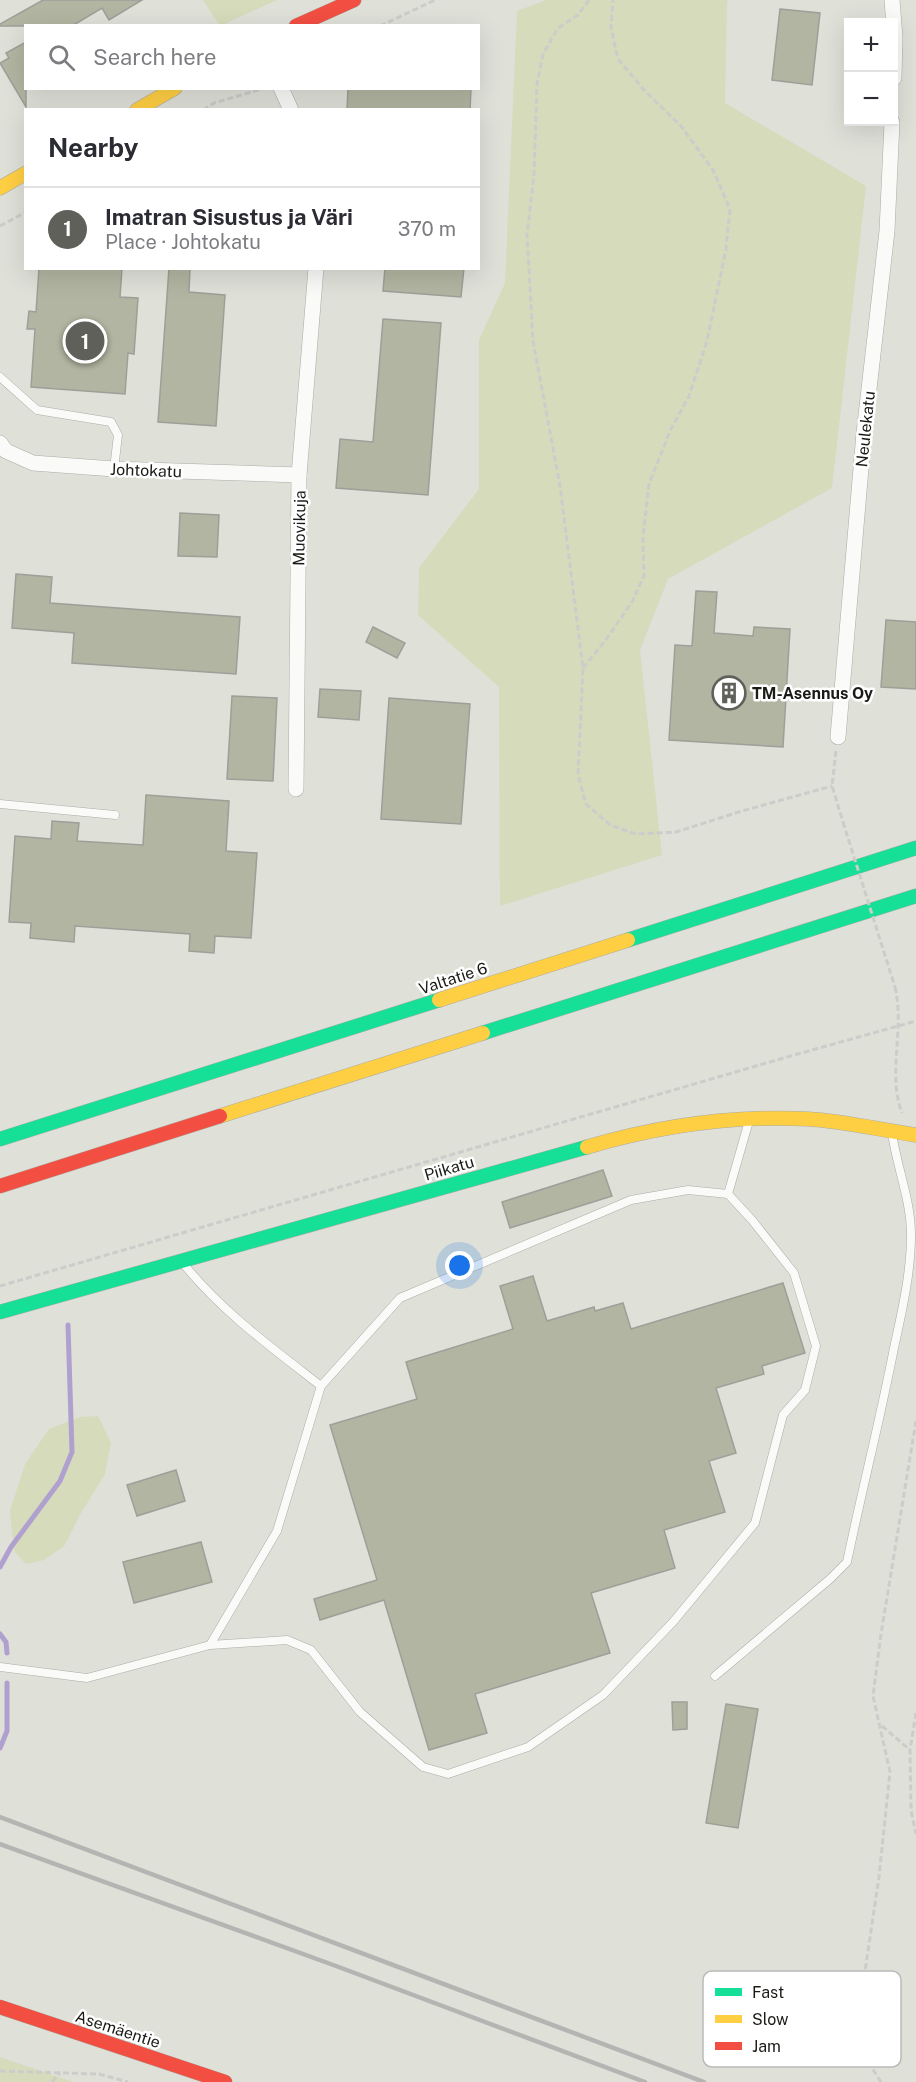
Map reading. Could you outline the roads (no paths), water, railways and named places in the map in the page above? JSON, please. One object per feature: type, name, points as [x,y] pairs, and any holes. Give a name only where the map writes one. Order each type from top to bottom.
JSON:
[{"type":"main road","points":[[300,24],[354,0]]},
{"type":"main road","points":[[140,108],[172,90]]},
{"type":"main road","points":[[0,188],[24,174]]},
{"type":"main road","name":"Valtatie 6","points":[[0,1139],[916,848]]},
{"type":"main road","points":[[0,1186],[916,896]]},
{"type":"main road","name":"Piikatu","points":[[0,1312],[621,1137],[694,1123],[750,1119],[809,1119],[913,1135]]},
{"type":"main road","name":"Asemäentie","points":[[0,2007],[225,2082]]},
{"type":"street","points":[[892,0],[895,38],[894,72]]},
{"type":"street","points":[[282,90],[290,108]]},
{"type":"street","name":"Neulekatu","points":[[838,737],[864,433],[887,231],[892,126]]},
{"type":"street","name":"Muovikuja","points":[[296,789],[299,475],[316,270]]},
{"type":"street","name":"Johtokatu","points":[[2,452],[33,463],[114,469],[299,475]]},
{"type":"lane","points":[[0,377],[37,410],[111,422],[117,435],[114,469]]},
{"type":"lane","points":[[0,804],[115,815]]},
{"type":"lane","points":[[728,1194],[750,1119]]},
{"type":"lane","points":[[715,1676],[831,1579],[847,1562],[902,1312],[911,1236],[908,1200],[896,1161],[892,1131]]},
{"type":"lane","points":[[0,1667],[87,1678],[210,1645],[287,1640],[311,1650],[360,1712],[423,1767],[448,1774],[528,1747],[603,1695],[674,1622],[755,1523],[783,1415],[805,1389],[816,1346],[794,1274],[752,1220],[728,1194],[688,1190],[631,1200],[400,1298],[321,1386],[277,1531],[210,1645]]},
{"type":"lane","points":[[181,1260],[203,1287],[227,1310],[321,1386]]},
{"type":"waterway","points":[[0,1567],[11,1547],[60,1481],[72,1452],[68,1325]]},
{"type":"waterway","points":[[0,1634],[6,1642],[7,1653]]},
{"type":"waterway","points":[[0,1748],[7,1731],[7,1683]]},
{"type":"railway","points":[[0,1817],[704,2082]]},
{"type":"railway","points":[[0,1844],[336,1966],[645,2082]]},
{"type":"place","name":"Imatran Sisustus ja Väri","points":[[85,341]]},
{"type":"place","name":"TM-Asennus Oy","points":[[729,693]]}]
